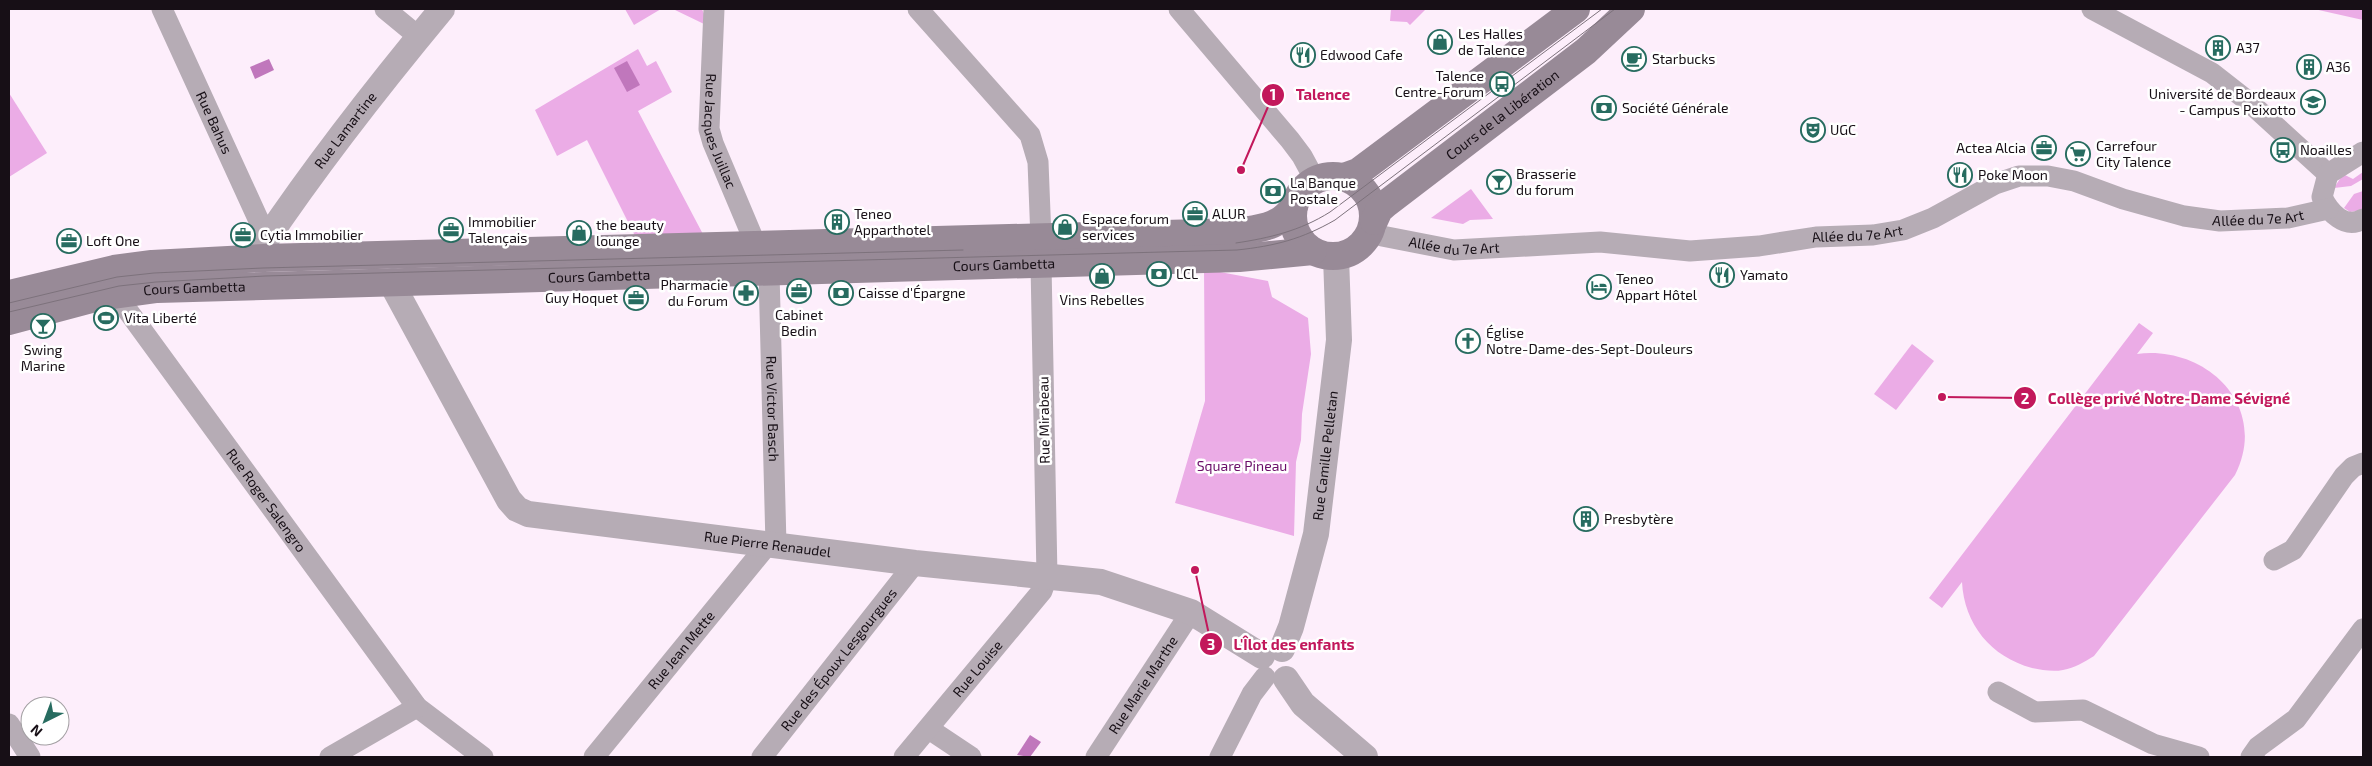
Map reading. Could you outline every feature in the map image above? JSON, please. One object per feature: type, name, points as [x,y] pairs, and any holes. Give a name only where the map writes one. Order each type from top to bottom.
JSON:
[{"type":"main road","points":[[1344,177],[1358,172],[1576,9]]},
{"type":"main road","name":"Cours de la Libération","points":[[1372,226],[1379,210],[1387,203],[1586,51],[1630,9]]},
{"type":"main road","points":[[1329,176],[1344,177],[1354,181],[1368,196],[1374,212],[1372,226],[1357,250],[1347,255],[1324,254],[1305,245],[1295,230],[1294,206],[1302,191],[1315,180],[1329,176]]},
{"type":"main road","name":"Cours Gambetta","points":[[9,321],[119,293],[157,289],[769,272],[1041,252],[1238,232],[1267,227],[1282,220],[1294,206]]},
{"type":"main road","name":"Cours Gambetta","points":[[9,294],[114,269],[152,264],[264,258],[756,246],[1239,258],[1324,254]]},
{"type":"street","name":"Rue Bahus","points":[[162,9],[259,221],[272,231]]},
{"type":"street","points":[[385,9],[419,37]]},
{"type":"street","name":"Rue Lamartine","points":[[264,258],[264,243],[350,120],[442,9]]},
{"type":"street","name":"Rue Jacques Juillac","points":[[714,9],[709,128],[713,143],[756,246],[769,272]]},
{"type":"street","name":"Rue Mirabeau","points":[[918,9],[1030,135],[1038,162],[1047,577]]},
{"type":"street","points":[[1179,9],[1290,140],[1302,156],[1315,180]]},
{"type":"street","points":[[2092,9],[2212,73],[2249,102],[2328,174]]},
{"type":"street","points":[[2361,227],[2341,220],[2328,209],[2322,197],[2328,174],[2363,152]]},
{"type":"street","name":"Allée du 7e Art","points":[[1372,226],[1382,236],[1454,250],[1600,242],[1690,251],[1758,246],[1816,237],[1873,235],[1903,230],[1934,218],[1995,184],[2019,176],[2048,176],[2074,181],[2132,202],[2184,216],[2220,221],[2288,218],[2328,209]]},
{"type":"street","name":"Rue Camille Pelletan","points":[[1274,665],[1291,627],[1316,534],[1339,340],[1324,254]]},
{"type":"street","name":"Rue Victor Basch","points":[[769,272],[772,545]]},
{"type":"street","name":"Rue Pierre Renaudel","points":[[393,281],[392,286],[509,500],[517,509],[528,514],[915,562],[1101,582],[1191,612],[1274,665]]},
{"type":"street","name":"Rue Roger Salengro","points":[[119,293],[120,299],[128,312],[417,707],[482,757]]},
{"type":"street","points":[[2274,560],[2293,550],[2344,476],[2353,467],[2363,463]]},
{"type":"street","name":"Rue Jean Mette","points":[[594,757],[772,545]]},
{"type":"street","name":"Rue des Époux Lesgourgues","points":[[762,757],[915,562]]},
{"type":"street","name":"Rue Louise","points":[[904,757],[1042,591],[1047,577]]},
{"type":"street","name":"Rue Marie Marthe","points":[[1096,757],[1191,612]]},
{"type":"street","points":[[2251,757],[2258,747],[2296,719],[2363,629]]},
{"type":"street","points":[[1220,757],[1252,694],[1274,665],[1303,704],[1365,757]]},
{"type":"street","points":[[1998,692],[2035,712],[2083,710],[2153,744],[2199,757]]},
{"type":"street","points":[[330,757],[417,707]]},
{"type":"street","points":[[9,724],[30,757]]},
{"type":"street","points":[[929,729],[971,757]]},
{"type":"green space","points":[[625,9],[661,9],[634,25]]},
{"type":"green space","points":[[673,9],[702,9],[704,24]]},
{"type":"green space","points":[[1391,9],[1426,9],[1410,25],[1407,22],[1390,21]]},
{"type":"green space","points":[[2314,9],[2363,9],[2363,20]]},
{"type":"green space","points":[[638,49],[647,66],[656,61],[672,92],[638,111],[705,238],[637,240],[587,140],[557,156],[535,110]]},
{"type":"green space","points":[[9,93],[47,153],[9,177]]},
{"type":"green space","points":[[2363,172],[2363,179],[2351,186],[2334,188],[2343,174],[2353,179]]},
{"type":"green space","points":[[1471,189],[1493,219],[1470,220],[1463,224],[1431,218]]},
{"type":"green space","points":[[2363,191],[2363,210],[2350,212],[2344,208],[2354,194]]},
{"type":"green space","name":"Square Pineau","points":[[1204,269],[1268,281],[1272,297],[1308,318],[1311,354],[1302,414],[1301,440],[1296,462],[1294,536],[1175,503],[1205,401]]},
{"type":"green space","points":[[2139,323],[2153,333],[2137,354],[2162,354],[2186,359],[2208,370],[2225,385],[2238,404],[2244,426],[2244,450],[2235,475],[2094,656],[2063,670],[2044,670],[2017,663],[2004,656],[1982,637],[1968,612],[1962,582],[1942,608],[1929,598]]},
{"type":"green space","points":[[1912,344],[1934,361],[1896,410],[1874,394]]},
{"type":"shaded area","points":[[269,59],[274,70],[255,79],[250,67]]},
{"type":"shaded area","points":[[627,61],[640,85],[627,92],[614,68]]},
{"type":"shaded area","points":[[1030,735],[1041,742],[1030,757],[1017,755]]},
{"type":"tram line","points":[[1236,243],[1284,233],[1319,219],[1330,212],[1602,9]]},
{"type":"tram line","points":[[9,312],[119,286],[265,276],[1237,250],[1264,246],[1300,237],[1335,220],[1615,9]]},
{"type":"tram line","points":[[9,303],[117,277],[154,273],[263,268],[963,250]]},
{"type":"place","name":"Les Halles de Talence","points":[[1440,42]]},
{"type":"place","name":"A37","points":[[2218,48]]},
{"type":"place","name":"Edwood Cafe","points":[[1303,55]]},
{"type":"place","name":"Starbucks","points":[[1634,59]]},
{"type":"place","name":"A36","points":[[2309,67]]},
{"type":"place","name":"Talence Centre-Forum","points":[[1502,84]]},
{"type":"place","name":"Université de Bordeaux - Campus Peixotto","points":[[2313,102]]},
{"type":"place","name":"Société Générale","points":[[1604,108]]},
{"type":"place","name":"UGC","points":[[1813,130]]},
{"type":"place","name":"Actea Alcia","points":[[2044,148]]},
{"type":"place","name":"Noailles","points":[[2283,150]]},
{"type":"place","name":"Carrefour City Talence","points":[[2078,154]]},
{"type":"place","name":"Talence","points":[[1241,170]]},
{"type":"place","name":"Poke Moon","points":[[1960,175]]},
{"type":"place","name":"Brasserie du forum","points":[[1499,182]]},
{"type":"place","name":"La Banque Postale","points":[[1273,191]]},
{"type":"place","name":"ALUR","points":[[1195,214]]},
{"type":"place","name":"Teneo Apparthotel","points":[[837,222]]},
{"type":"place","name":"Espace forum services","points":[[1065,227]]},
{"type":"place","name":"Immobilier Talençais","points":[[451,230]]},
{"type":"place","name":"the beauty lounge","points":[[579,233]]},
{"type":"place","name":"Cytia Immobilier","points":[[243,235]]},
{"type":"place","name":"Loft One","points":[[69,241]]},
{"type":"place","name":"LCL","points":[[1159,274]]},
{"type":"place","name":"Yamato","points":[[1722,275]]},
{"type":"place","name":"Vins Rebelles","points":[[1102,276]]},
{"type":"place","name":"Teneo Appart Hôtel","points":[[1599,287]]},
{"type":"place","name":"Cabinet Bedin","points":[[799,291]]},
{"type":"place","name":"Pharmacie du Forum","points":[[746,293]]},
{"type":"place","name":"Caisse d'Épargne","points":[[841,293]]},
{"type":"place","name":"Guy Hoquet","points":[[636,298]]},
{"type":"place","name":"Vita Liberté","points":[[106,318]]},
{"type":"place","name":"Swing Marine","points":[[43,326]]},
{"type":"place","name":"Église Notre-Dame-des-Sept-Douleurs","points":[[1468,341]]},
{"type":"place","name":"Collège privé Notre-Dame Sévigné","points":[[1942,397]]},
{"type":"place","name":"Presbytère","points":[[1586,519]]},
{"type":"place","name":"L'Îlot des enfants","points":[[1195,570]]}]
